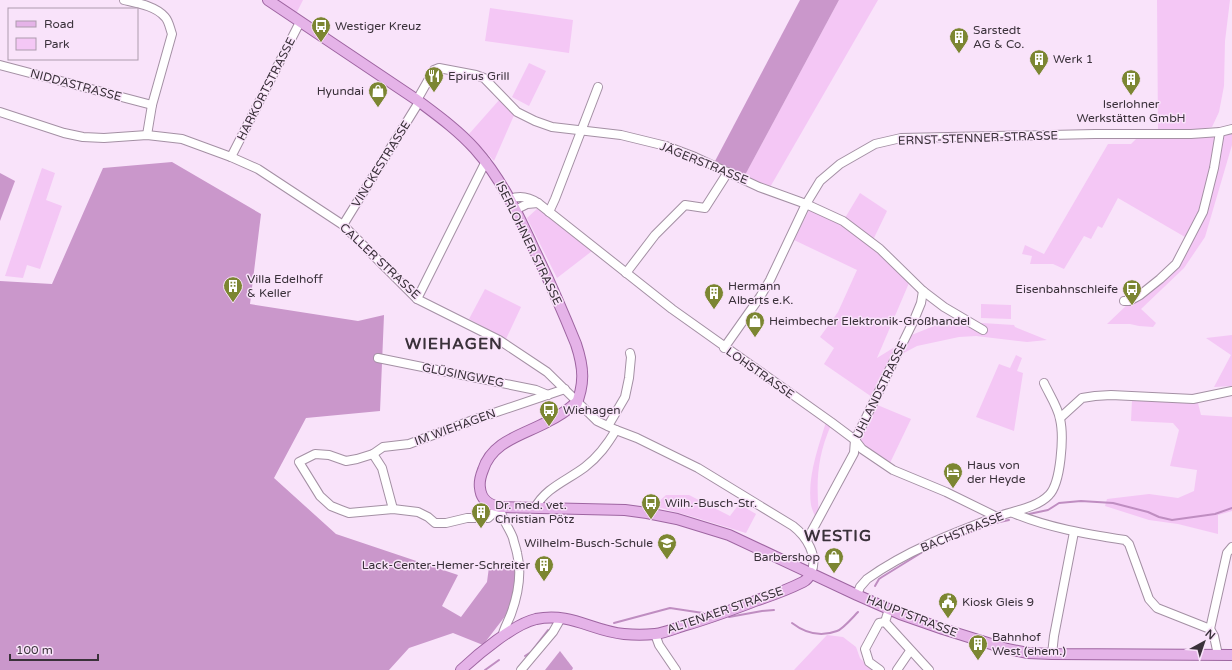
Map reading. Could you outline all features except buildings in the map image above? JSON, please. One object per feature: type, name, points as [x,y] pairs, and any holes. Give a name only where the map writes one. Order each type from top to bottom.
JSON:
[{"type":"main road","name":"ISERLOHNER STRASSE","points":[[268,0],[418,101],[458,132],[475,148],[496,175],[510,199],[576,344],[582,362],[583,373],[582,386],[577,402]]},
{"type":"main road","points":[[577,402],[548,422],[501,445],[492,453],[485,463],[480,478],[481,494],[487,503],[500,507],[625,510],[677,519],[729,535],[811,573]]},
{"type":"main road","name":"ALTENAER STRASSE","points":[[462,670],[502,637],[514,629],[534,620],[561,618],[579,621],[606,631],[625,634],[656,634],[712,618],[778,593],[804,582],[811,573]]},
{"type":"main road","name":"HAUPTSTRASSE","points":[[811,573],[889,609],[943,629],[1007,649],[1028,653],[1052,654],[1232,655]]},
{"type":"street","points":[[124,0],[155,9],[165,16],[172,34],[152,105],[147,135]]},
{"type":"street","name":"HARKORTSTRASSE","points":[[231,157],[300,22]]},
{"type":"street","name":"NIDDASTRASSE","points":[[0,65],[152,105]]},
{"type":"street","name":"JÄGERSTRASSE","points":[[418,101],[434,70],[439,68],[476,75],[484,78],[516,112],[535,121],[552,127],[581,129],[621,135],[666,146],[695,157],[759,187],[806,204],[843,221],[880,249],[923,291],[944,307],[983,330]]},
{"type":"street","points":[[549,212],[598,87]]},
{"type":"street","name":"VINCKESTRASSE","points":[[343,225],[418,101]]},
{"type":"street","name":"CALLER STRASSE","points":[[0,112],[64,133],[83,137],[101,138],[147,135],[182,140],[231,157],[258,169],[343,225],[417,299],[499,340],[547,372],[597,420],[616,430],[638,438],[698,468],[793,526],[802,532],[807,540]]},
{"type":"street","name":"ERNST-STENNER-STRASSE","points":[[724,348],[760,297],[770,280],[806,204],[820,181],[840,164],[875,144],[901,138],[1100,134],[1191,134],[1220,132],[1232,129]]},
{"type":"street","points":[[1124,301],[1129,301],[1140,295],[1176,264],[1203,212],[1214,168],[1220,132]]},
{"type":"street","points":[[417,299],[486,162]]},
{"type":"street","points":[[626,273],[655,235],[685,205],[705,208],[728,172]]},
{"type":"street","name":"LOHSTRASSE","points":[[510,199],[524,197],[531,198],[672,310],[855,440],[862,449],[893,470],[946,492],[997,517]]},
{"type":"street","points":[[515,210],[527,204],[538,203]]},
{"type":"street","name":"UHLANDSTRASSE","points":[[807,540],[854,453],[855,440],[914,320],[921,303],[923,291]]},
{"type":"street","points":[[608,426],[625,398],[629,378],[630,353]]},
{"type":"street","name":"GLÜSINGWEG","points":[[378,358],[536,390],[548,395]]},
{"type":"street","points":[[1044,382],[1060,418],[1082,398],[1111,395],[1193,399],[1232,391]]},
{"type":"street","name":"IM WIEHAGEN","points":[[393,509],[349,512],[331,506],[320,496],[299,462],[315,454],[329,455],[346,462],[374,454],[383,447],[409,444],[473,420],[565,389]]},
{"type":"street","name":"BACHSTRASSE","points":[[856,595],[862,585],[871,576],[928,544],[997,517],[1023,510],[1048,496],[1056,487],[1061,452],[1060,418]]},
{"type":"street","points":[[536,508],[543,495],[586,467],[605,449],[616,430]]},
{"type":"street","points":[[374,454],[382,468],[393,509],[418,512],[428,517],[435,523],[446,523],[467,518],[488,518],[500,507],[502,516],[518,555],[519,574],[517,597],[504,627],[502,637]]},
{"type":"street","points":[[1013,512],[1034,522],[1074,532],[1125,540],[1129,544],[1149,599],[1157,608],[1210,629],[1214,636],[1218,655]]},
{"type":"street","points":[[1052,654],[1054,636],[1074,532]]},
{"type":"street","points":[[807,540],[814,561],[814,567],[811,573]]},
{"type":"street","points":[[1210,629],[1227,553],[1232,547]]},
{"type":"street","points":[[885,622],[889,609]]},
{"type":"street","points":[[521,670],[553,632],[561,618]]},
{"type":"street","points":[[885,622],[929,670]]},
{"type":"street","points":[[880,670],[869,662],[865,649],[880,623],[885,622]]},
{"type":"street","points":[[656,634],[659,645],[676,670]]},
{"type":"street","points":[[897,670],[910,651]]},
{"type":"green space","points":[[276,0],[303,0],[296,14]]},
{"type":"green space","points":[[839,0],[878,0],[769,189],[744,177]]},
{"type":"green space","points":[[1157,0],[1230,0],[1225,41],[1224,86],[1219,112],[1212,127],[1194,130],[1158,130]]},
{"type":"green space","points":[[490,8],[573,20],[569,53],[485,41]]},
{"type":"green space","points":[[529,63],[546,71],[529,106],[512,97]]},
{"type":"green space","points":[[500,99],[515,113],[494,161],[469,134]]},
{"type":"green space","points":[[1216,134],[1211,166],[1200,212],[1185,237],[1118,198],[1102,228],[1098,226],[1091,239],[1084,236],[1064,269],[1053,264],[1030,264],[1032,256],[1022,254],[1025,245],[1044,254],[1108,144],[1131,144],[1137,138]]},
{"type":"green space","points":[[1232,134],[1232,145],[1205,237],[1184,268],[1141,309],[1156,323],[1153,327],[1130,324],[1107,324],[1128,304],[1177,265],[1214,177],[1223,136]]},
{"type":"green space","points":[[42,168],[55,173],[46,200],[62,206],[40,269],[27,265],[23,278],[5,276]]},
{"type":"green space","points":[[860,193],[887,211],[873,240],[845,218]]},
{"type":"green space","points":[[538,208],[592,251],[557,278],[527,218]]},
{"type":"green space","points":[[809,210],[836,221],[866,241],[881,253],[909,283],[877,358],[898,345],[872,397],[824,364],[834,348],[820,337],[838,312],[857,270],[794,240]]},
{"type":"green space","points":[[485,289],[521,307],[506,339],[469,319]]},
{"type":"green space","points":[[981,304],[1011,305],[1011,319],[981,318]]},
{"type":"green space","points":[[982,323],[1014,325],[1015,327],[1047,340],[1027,342],[976,336],[959,337],[917,346],[900,355],[909,336],[939,324]]},
{"type":"green space","points":[[1232,335],[1232,386],[1214,387],[1231,355],[1206,338]]},
{"type":"green space","points":[[1016,355],[1022,358],[1017,371],[1023,373],[1014,431],[976,417],[999,364],[1010,368]]},
{"type":"green space","points":[[1132,400],[1198,403],[1201,415],[1232,417],[1232,511],[1218,515],[1218,534],[1178,524],[1149,520],[1105,506],[1107,499],[1149,494],[1178,498],[1194,491],[1197,470],[1170,466],[1179,430],[1173,423],[1131,421]]},
{"type":"green space","points":[[875,404],[911,419],[889,465],[864,448],[858,440]]},
{"type":"green space","points":[[826,422],[831,425],[820,459],[818,480],[819,515],[816,520],[811,505],[810,495],[812,474]]},
{"type":"green space","points":[[666,495],[689,495],[730,516],[739,504],[756,514],[746,533],[654,506]]},
{"type":"green space","points":[[827,635],[843,637],[856,647],[860,658],[872,670],[794,670]]},
{"type":"shaded area","points":[[800,0],[839,0],[744,177],[714,163]]},
{"type":"shaded area","points":[[172,162],[261,214],[250,304],[358,321],[384,315],[380,411],[306,418],[274,478],[336,534],[458,575],[442,606],[461,617],[487,582],[489,567],[517,569],[514,597],[506,615],[483,645],[453,633],[409,648],[389,670],[0,670],[0,281],[52,284],[103,168]]},
{"type":"shaded area","points":[[0,173],[15,181],[0,221]]},
{"type":"shaded area","points":[[560,651],[573,668],[572,670],[545,670]]},
{"type":"waterway","points":[[1029,514],[1048,510],[1059,503],[1081,501],[1113,503],[1172,520],[1215,514],[1232,508]]},
{"type":"waterway","points":[[951,539],[995,523],[1009,520]]},
{"type":"waterway","points":[[875,586],[879,579],[929,548]]},
{"type":"waterway","points":[[614,623],[670,608],[703,613]]},
{"type":"waterway","points":[[729,617],[774,610]]},
{"type":"waterway","points":[[792,623],[808,632],[825,634],[842,628],[858,612]]},
{"type":"waterway","points":[[525,656],[531,652],[548,630]]},
{"type":"waterway","points":[[485,670],[499,660]]},
{"type":"place","name":"Westiger Kreuz","points":[[321,43]]},
{"type":"place","name":"Sarstedt AG & Co.","points":[[959,54]]},
{"type":"place","name":"Werk 1","points":[[1039,76]]},
{"type":"place","name":"Epirus Grill","points":[[434,93]]},
{"type":"place","name":"Iserlohner Werkstätten GmbH","points":[[1131,96]]},
{"type":"place","name":"Hyundai","points":[[378,108]]},
{"type":"place","name":"Villa Edelhoff & Keller","points":[[233,303]]},
{"type":"place","name":"Eisenbahnschleife","points":[[1132,306]]},
{"type":"place","name":"Hermann Alberts e.K.","points":[[714,310]]},
{"type":"place","name":"Heimbecher Elektronik-Großhandel","points":[[755,338]]},
{"type":"place","name":"Wiehagen","points":[[549,427]]},
{"type":"place","name":"Haus von der Heyde","points":[[953,489]]},
{"type":"place","name":"Wilh.-Busch-Str.","points":[[651,520]]},
{"type":"place","name":"Dr. med. vet. Christian Pötz","points":[[481,529]]},
{"type":"place","name":"Wilhelm-Busch-Schule","points":[[667,560]]},
{"type":"place","name":"Barbershop","points":[[834,574]]},
{"type":"place","name":"Lack-Center-Hemer-Schreiter","points":[[544,582]]},
{"type":"place","name":"Kiosk Gleis 9","points":[[948,619]]},
{"type":"place","name":"Bahnhof West (ehem.)","points":[[978,661]]},
{"type":"district","name":"WIEHAGEN","points":[[454,344]]},
{"type":"district","name":"WESTIG","points":[[838,536]]}]
